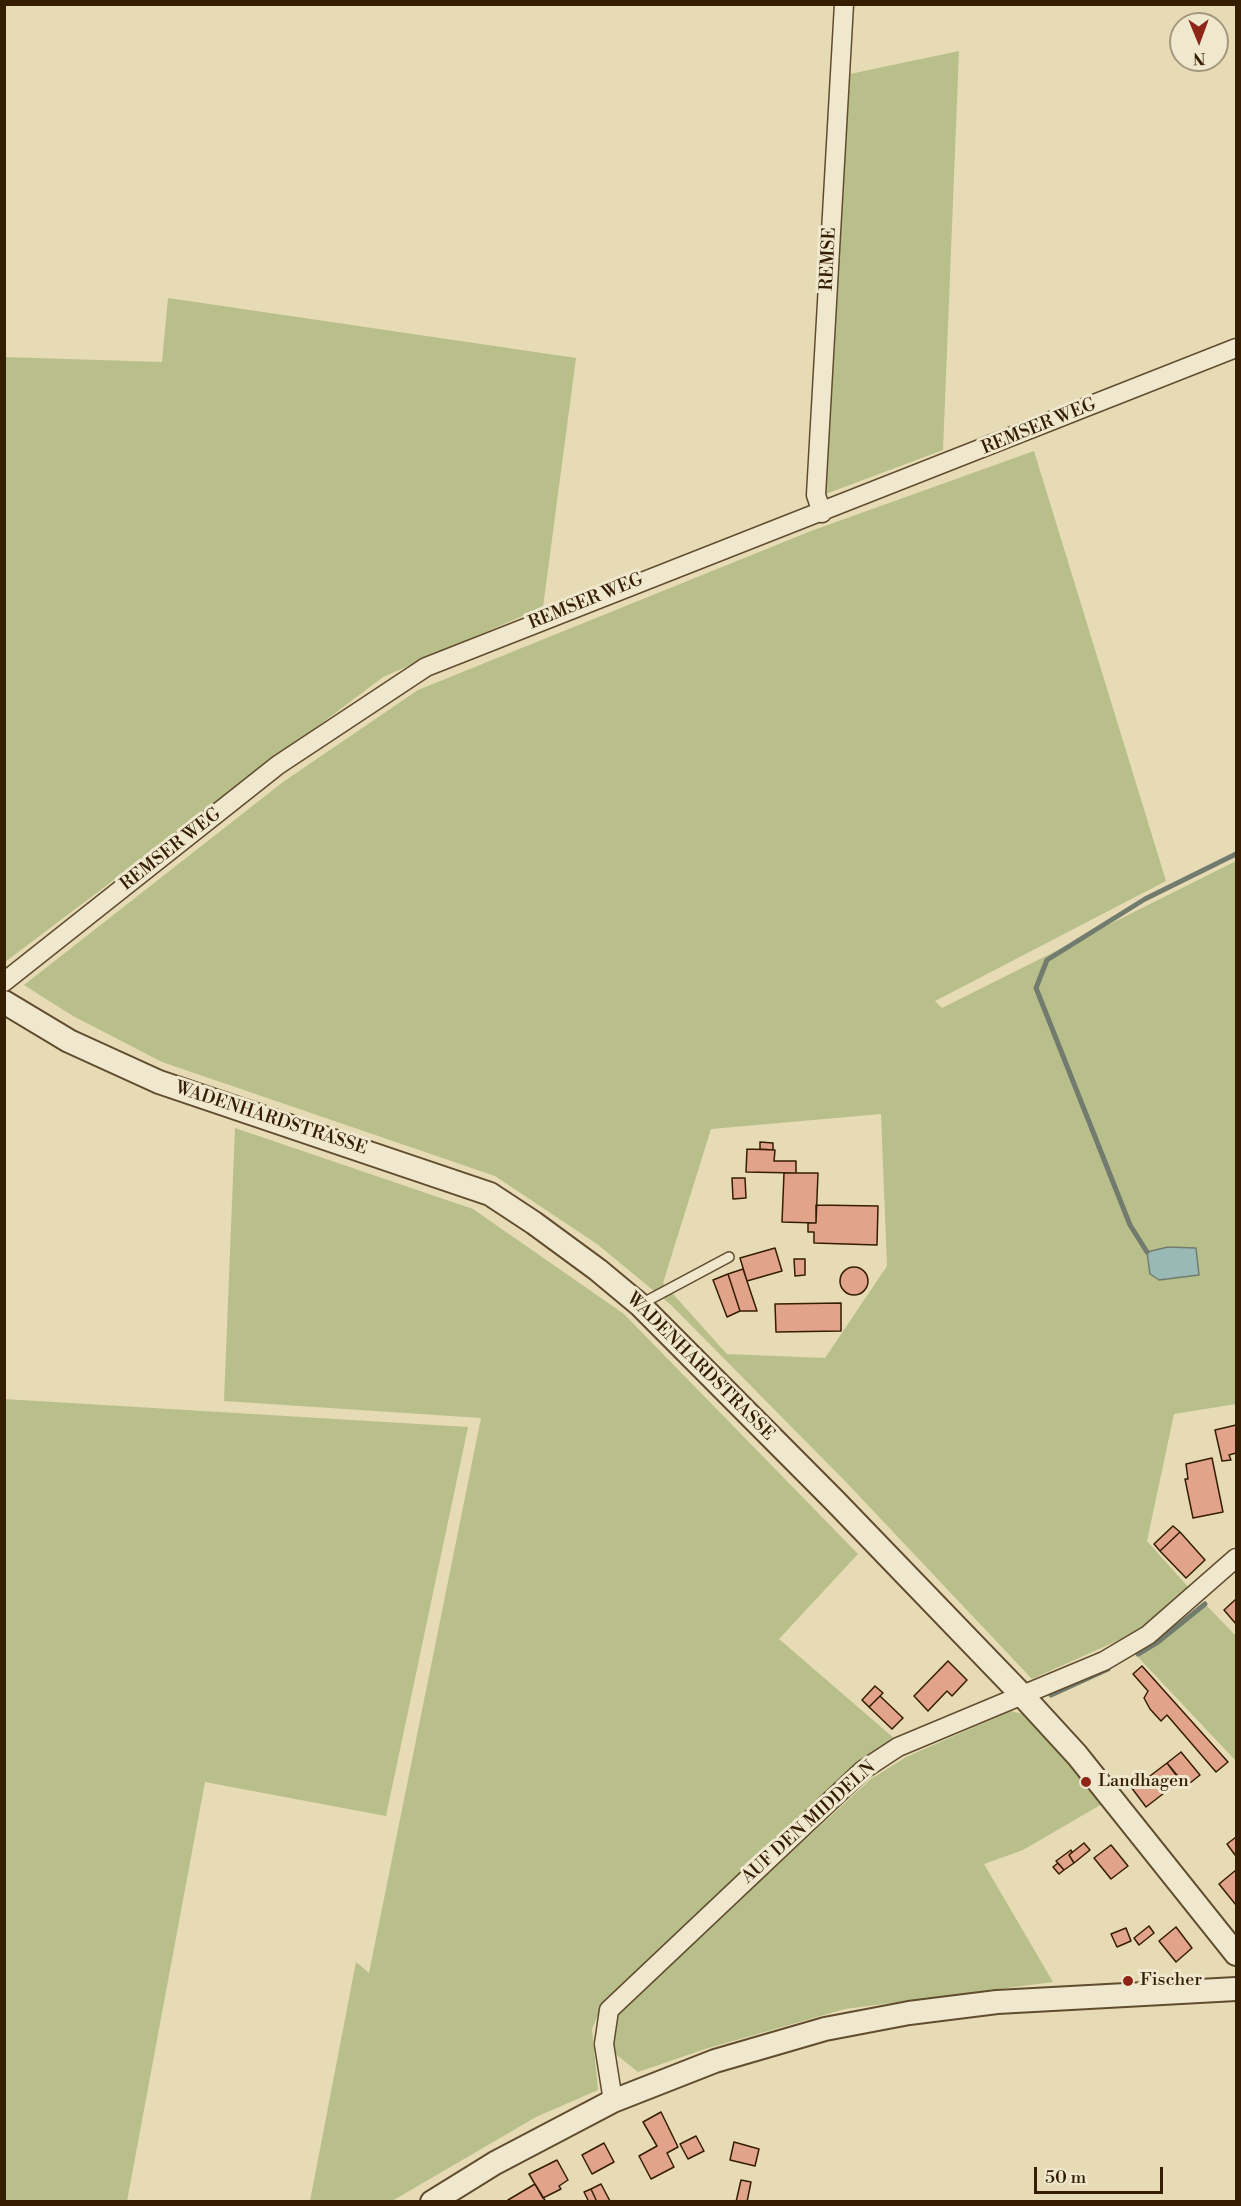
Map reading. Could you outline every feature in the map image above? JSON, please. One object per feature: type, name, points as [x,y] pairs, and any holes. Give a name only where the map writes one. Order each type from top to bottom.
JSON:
[{"type":"street","name":"REMSE","points":[[822,513],[816,495],[843,4]]},
{"type":"street","name":"REMSER WEG","points":[[4,982],[278,765],[426,667],[673,567],[822,513],[1236,348]]},
{"type":"street","name":"WADENHARDSTRASSE","points":[[4,1002],[69,1041],[159,1082],[490,1194],[534,1223],[640,1305],[835,1501],[1022,1695],[1126,1814],[1236,1954]]},
{"type":"street","name":"AUF DEN MIDDELN","points":[[613,2101],[604,2044],[609,2010],[863,1770],[898,1747],[1104,1660],[1148,1635],[1236,1558]]},
{"type":"street","points":[[432,2202],[495,2163],[613,2101],[715,2061],[825,2029],[909,2013],[998,2002],[1236,1989]]},
{"type":"lane","points":[[640,1305],[729,1257]]},
{"type":"green space","points":[[959,51],[943,450],[823,495],[845,75]]},
{"type":"green space","points":[[168,298],[576,358],[543,607],[383,677],[5,962],[4,357],[162,362]]},
{"type":"green space","points":[[1034,451],[1166,881],[935,1001],[942,1008],[1236,861],[1236,1404],[1174,1414],[1147,1541],[1190,1589],[1146,1628],[1032,1679],[845,1481],[671,1305],[597,1244],[495,1176],[162,1062],[73,1016],[24,985],[283,782],[418,690],[811,531]],"holes":[[[881,1114],[887,1266],[825,1358],[727,1354],[663,1283],[711,1129]]]},
{"type":"green space","points":[[235,1128],[473,1209],[624,1314],[858,1554],[779,1639],[895,1739],[602,2006],[592,2029],[598,2090],[536,2117],[392,2201],[310,2201],[356,1962],[369,1973],[481,1418],[224,1401]]},
{"type":"green space","points":[[4,1399],[468,1427],[386,1816],[205,1782],[127,2201],[5,2201]]},
{"type":"green space","points":[[1206,1605],[1236,1636],[1236,1761],[1137,1656],[1158,1645]]},
{"type":"green space","points":[[1011,1711],[1026,1715],[1102,1804],[1023,1850],[984,1864],[1053,1982],[845,2009],[705,2049],[638,2072],[613,2052],[618,2012],[871,1779],[906,1757]]},
{"type":"water","points":[[1168,1247],[1196,1248],[1199,1275],[1159,1280],[1150,1274],[1147,1252]]},
{"type":"building","points":[[760,1142],[773,1143],[773,1150],[760,1149]]},
{"type":"building","points":[[747,1149],[775,1150],[774,1161],[796,1161],[796,1173],[746,1172]]},
{"type":"building","points":[[784,1173],[818,1173],[816,1223],[782,1222]]},
{"type":"building","points":[[732,1178],[745,1178],[746,1198],[733,1199]]},
{"type":"building","points":[[816,1205],[878,1206],[877,1245],[814,1243],[814,1232],[808,1232],[808,1223],[816,1223]]},
{"type":"building","points":[[775,1248],[782,1271],[747,1281],[740,1258]]},
{"type":"building","points":[[794,1259],[805,1259],[805,1275],[795,1276]]},
{"type":"building","points":[[854,1267],[864,1271],[868,1281],[864,1291],[854,1295],[844,1291],[840,1281],[844,1271]]},
{"type":"building","points":[[743,1269],[757,1311],[740,1311],[728,1274]]},
{"type":"building","points":[[728,1274],[740,1311],[727,1317],[713,1280]]},
{"type":"building","points":[[841,1303],[841,1331],[776,1332],[775,1304]]},
{"type":"building","points":[[1236,1425],[1236,1453],[1229,1455],[1231,1460],[1222,1461],[1215,1430]]},
{"type":"building","points":[[1212,1458],[1223,1512],[1193,1518],[1185,1479],[1188,1479],[1186,1464]]},
{"type":"building","points":[[1173,1526],[1180,1532],[1160,1551],[1154,1544]]},
{"type":"building","points":[[1180,1532],[1205,1560],[1186,1578],[1160,1551]]},
{"type":"building","points":[[1236,1599],[1236,1624],[1224,1610]]},
{"type":"building","points":[[948,1661],[967,1680],[952,1696],[947,1691],[928,1711],[914,1696]]},
{"type":"building","points":[[1142,1666],[1228,1762],[1216,1772],[1167,1715],[1161,1721],[1150,1709],[1144,1698],[1148,1691],[1133,1674]]},
{"type":"building","points":[[875,1686],[883,1693],[869,1707],[862,1700]]},
{"type":"building","points":[[880,1696],[903,1718],[892,1729],[869,1707]]},
{"type":"building","points":[[1181,1752],[1200,1775],[1185,1787],[1167,1763]]},
{"type":"building","points":[[1167,1763],[1181,1780],[1146,1807],[1128,1783],[1141,1773],[1146,1779]]},
{"type":"building","points":[[1236,1837],[1236,1853],[1235,1855],[1227,1844]]},
{"type":"building","points":[[1084,1843],[1090,1850],[1074,1863],[1069,1855]]},
{"type":"building","points":[[1111,1845],[1128,1866],[1111,1879],[1094,1858]]},
{"type":"building","points":[[1071,1850],[1069,1855],[1074,1863],[1064,1870],[1056,1861]]},
{"type":"building","points":[[1058,1863],[1064,1870],[1059,1874],[1053,1867]]},
{"type":"building","points":[[1236,1870],[1236,1905],[1219,1884]]},
{"type":"building","points":[[1149,1926],[1154,1933],[1139,1945],[1134,1938]]},
{"type":"building","points":[[1176,1927],[1192,1948],[1176,1962],[1159,1941]]},
{"type":"building","points":[[1126,1928],[1131,1941],[1117,1947],[1111,1934]]},
{"type":"building","points":[[661,2112],[678,2147],[667,2153],[674,2167],[651,2179],[639,2156],[657,2146],[643,2122]]},
{"type":"building","points":[[696,2136],[704,2151],[688,2159],[680,2144]]},
{"type":"building","points":[[734,2142],[759,2149],[755,2166],[730,2160]]},
{"type":"building","points":[[604,2143],[614,2162],[592,2174],[582,2155]]},
{"type":"building","points":[[557,2160],[568,2180],[559,2186],[561,2189],[543,2198],[529,2174]]},
{"type":"building","points":[[741,2180],[751,2182],[747,2202],[736,2202]]},
{"type":"building","points":[[535,2184],[546,2202],[509,2202],[508,2200]]},
{"type":"building","points":[[601,2184],[609,2202],[597,2202],[591,2189]]},
{"type":"building","points":[[591,2189],[597,2202],[589,2202],[584,2192]]},
{"type":"waterway","points":[[1147,1252],[1130,1225],[1036,988],[1047,960],[1145,899],[1236,854]]},
{"type":"waterway","points":[[1138,1654],[1158,1642],[1205,1604]]},
{"type":"waterway","points":[[1051,1695],[1108,1669]]},
{"type":"place","name":"Landhagen","points":[[1086,1782]]},
{"type":"place","name":"Fischer","points":[[1128,1981]]}]
